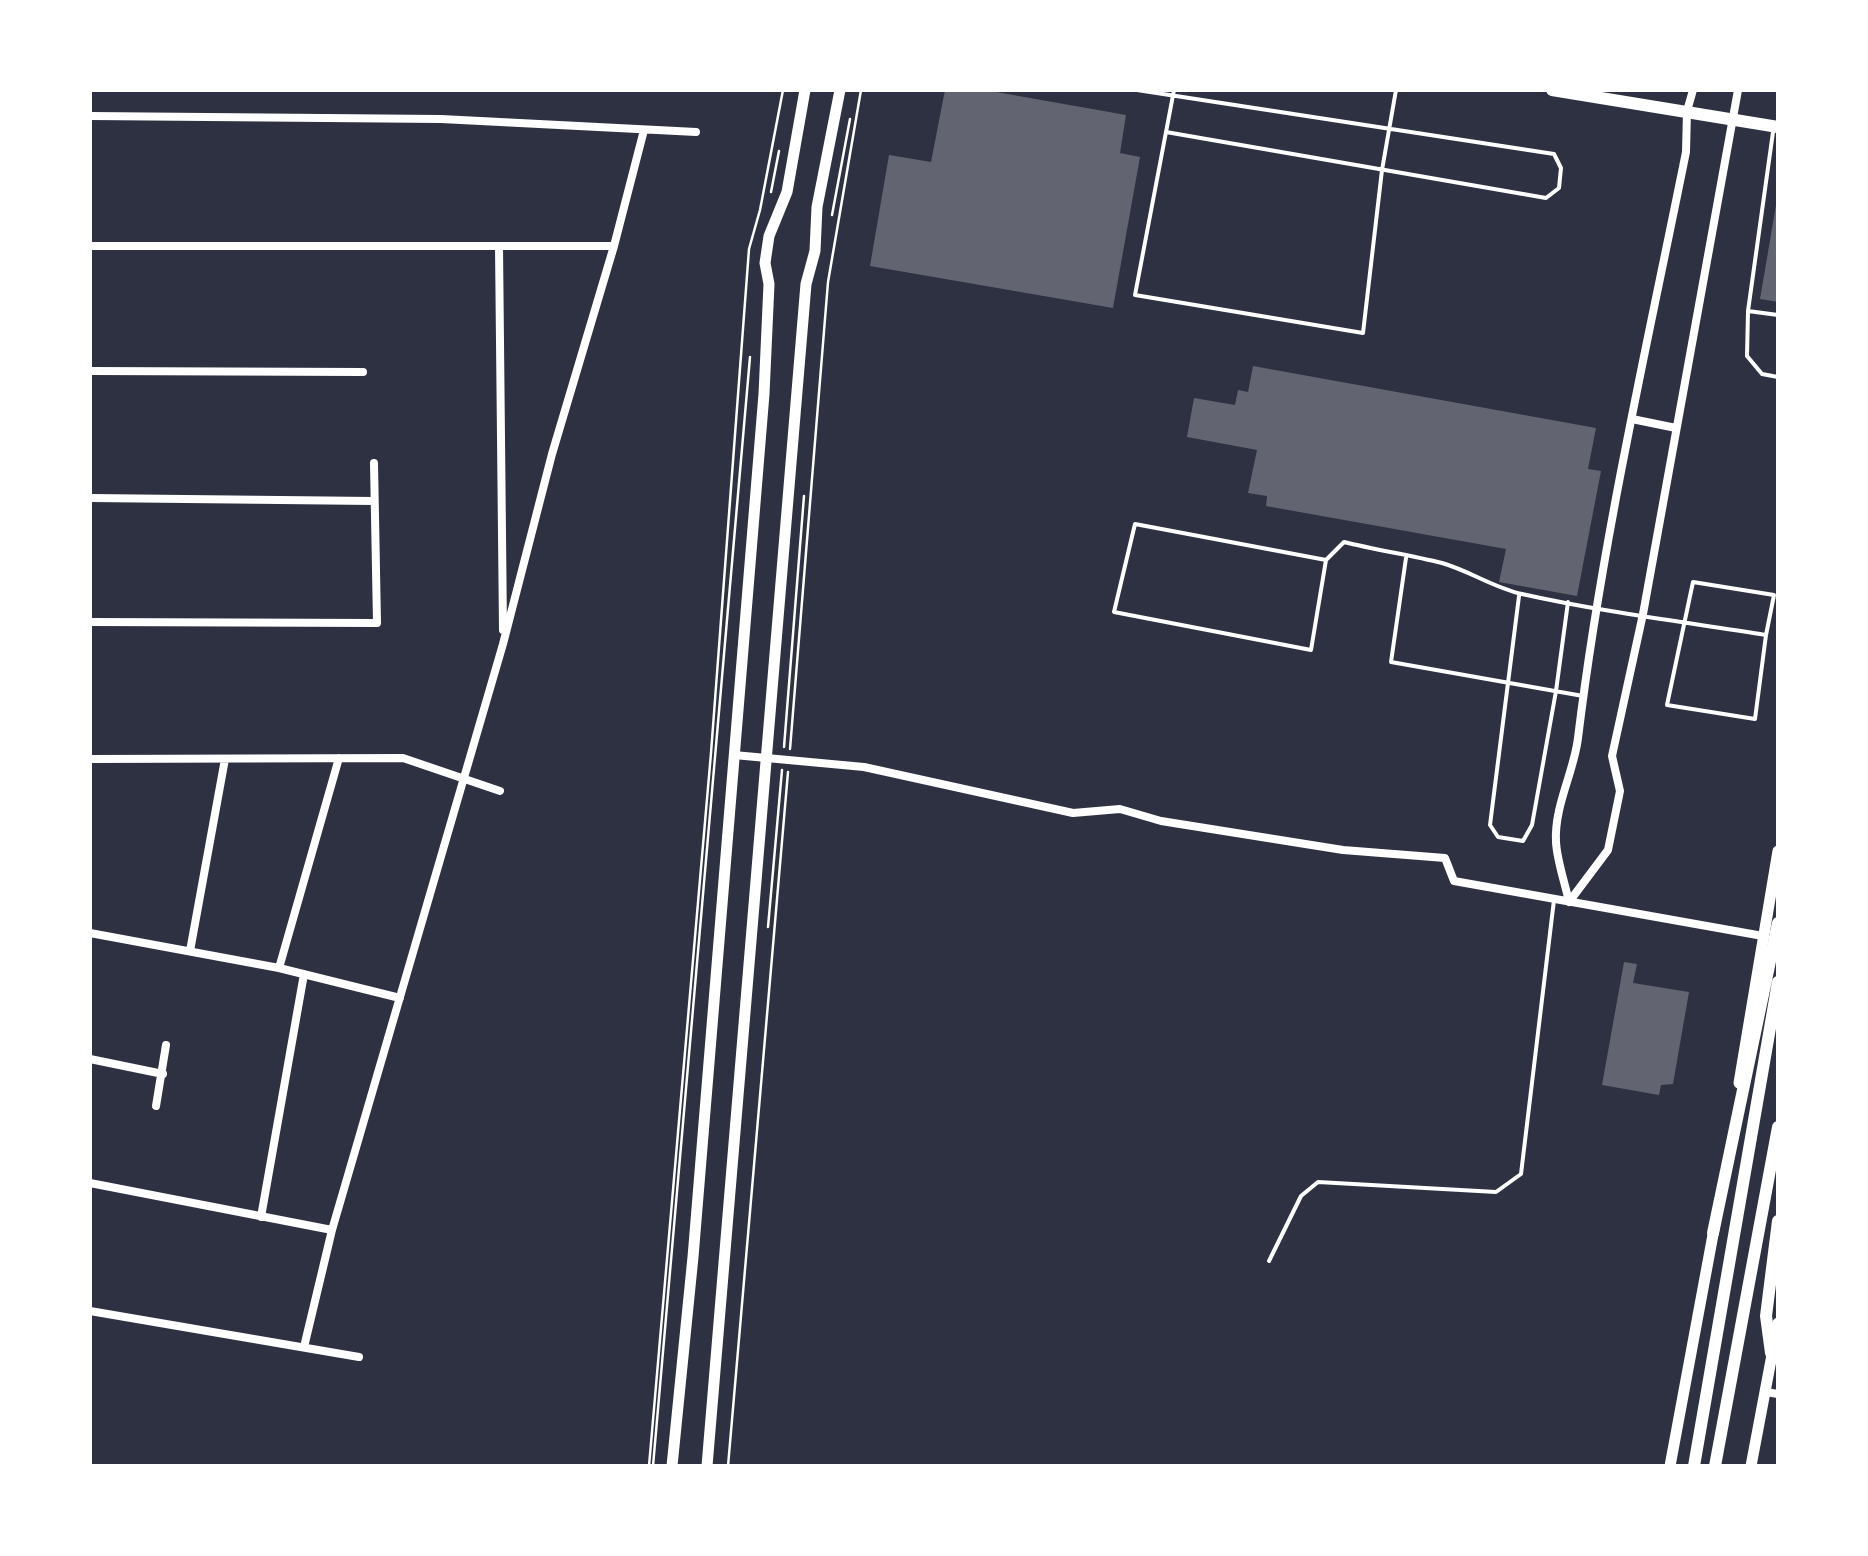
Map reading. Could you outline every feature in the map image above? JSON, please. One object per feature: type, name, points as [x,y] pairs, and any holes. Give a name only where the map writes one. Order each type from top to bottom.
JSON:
[{"type":"main road","points":[[672,1466],[764,394],[769,284],[765,263],[769,236],[787,192],[806,90]]},
{"type":"main road","points":[[707,1466],[806,284],[815,251],[818,207],[840,90]]},
{"type":"main road","points":[[1552,90],[1776,127]]},
{"type":"main road","points":[[1670,1466],[1778,852]]},
{"type":"main road","points":[[1713,1233],[1778,922]]},
{"type":"main road","points":[[1694,1466],[1778,982]]},
{"type":"main road","points":[[1715,1466],[1778,1126]]},
{"type":"main road","points":[[1751,1466],[1772,1393],[1766,1316],[1778,1221]]},
{"type":"main road","points":[[1771,1353],[1778,1323]]},
{"type":"street","points":[[1569,902],[1556,842],[1566,782],[1577,749],[1632,420],[1686,152],[1687,111],[1693,90]]},
{"type":"street","points":[[1569,902],[1608,850],[1620,792],[1612,756],[1643,614],[1738,90]]},
{"type":"street","points":[[90,116],[441,119],[696,132]]},
{"type":"street","points":[[304,1348],[332,1230],[465,780],[644,130]]},
{"type":"street","points":[[90,246],[614,246]]},
{"type":"street","points":[[498,246],[503,644]]},
{"type":"street","points":[[90,372],[363,372]]},
{"type":"street","points":[[1632,420],[1676,428]]},
{"type":"street","points":[[90,622],[377,623],[374,463]]},
{"type":"street","points":[[90,498],[374,501]]},
{"type":"street","points":[[734,755],[864,767],[1073,813],[1120,809],[1160,821],[1324,847],[1445,858],[1454,881],[1763,936]]},
{"type":"street","points":[[278,968],[339,758]]},
{"type":"street","points":[[90,760],[403,758],[500,791]]},
{"type":"street","points":[[190,952],[226,759]]},
{"type":"street","points":[[90,933],[278,968],[400,998]]},
{"type":"street","points":[[261,1217],[304,974]]},
{"type":"street","points":[[156,1106],[166,1045]]},
{"type":"street","points":[[90,1059],[162,1074]]},
{"type":"street","points":[[90,1183],[332,1230]]},
{"type":"street","points":[[90,1311],[359,1357]]},
{"type":"lane","points":[[1137,90],[1554,154],[1562,168],[1558,188],[1546,198],[1166,132]]},
{"type":"lane","points":[[1173,93],[1134,296],[1363,333],[1382,170],[1396,90]]},
{"type":"lane","points":[[1776,127],[1748,311],[1747,356],[1762,374],[1778,377]]},
{"type":"lane","points":[[1748,311],[1778,315]]},
{"type":"lane","points":[[1326,560],[1135,524],[1114,612],[1311,650],[1326,560],[1344,542],[1446,564],[1519,594],[1766,635]]},
{"type":"lane","points":[[1406,556],[1391,662],[1584,696]]},
{"type":"lane","points":[[1693,582],[1774,595],[1766,635],[1755,719],[1667,705],[1693,582]]},
{"type":"lane","points":[[1519,594],[1490,826],[1498,837],[1523,841],[1532,825],[1568,602]]},
{"type":"lane","points":[[1268,1260],[1301,1196],[1318,1182],[1496,1192],[1521,1174],[1554,899]]},
{"type":"path","points":[[651,1466],[750,250],[783,90]]},
{"type":"path","points":[[754,272],[753,250],[769,200],[790,90]]},
{"type":"path","points":[[830,228],[856,90]]},
{"type":"path","points":[[764,974],[828,282],[862,90]]},
{"type":"path","points":[[728,1466],[767,1043],[820,294]]},
{"type":"path","points":[[651,1466],[718,753],[751,346]]},
{"type":"building","points":[[945,90],[985,90],[1126,115],[1120,153],[1140,157],[1113,308],[870,266],[889,155],[931,162]]},
{"type":"building","points":[[1778,206],[1778,302],[1760,299]]},
{"type":"building","points":[[1253,366],[1596,428],[1588,469],[1601,471],[1577,596],[1499,582],[1506,549],[1266,506],[1267,496],[1248,493],[1257,450],[1187,437],[1194,398],[1235,405],[1238,390],[1248,392]]},
{"type":"building","points":[[1624,962],[1637,964],[1633,983],[1689,992],[1673,1084],[1661,1085],[1659,1095],[1602,1085]]}]
